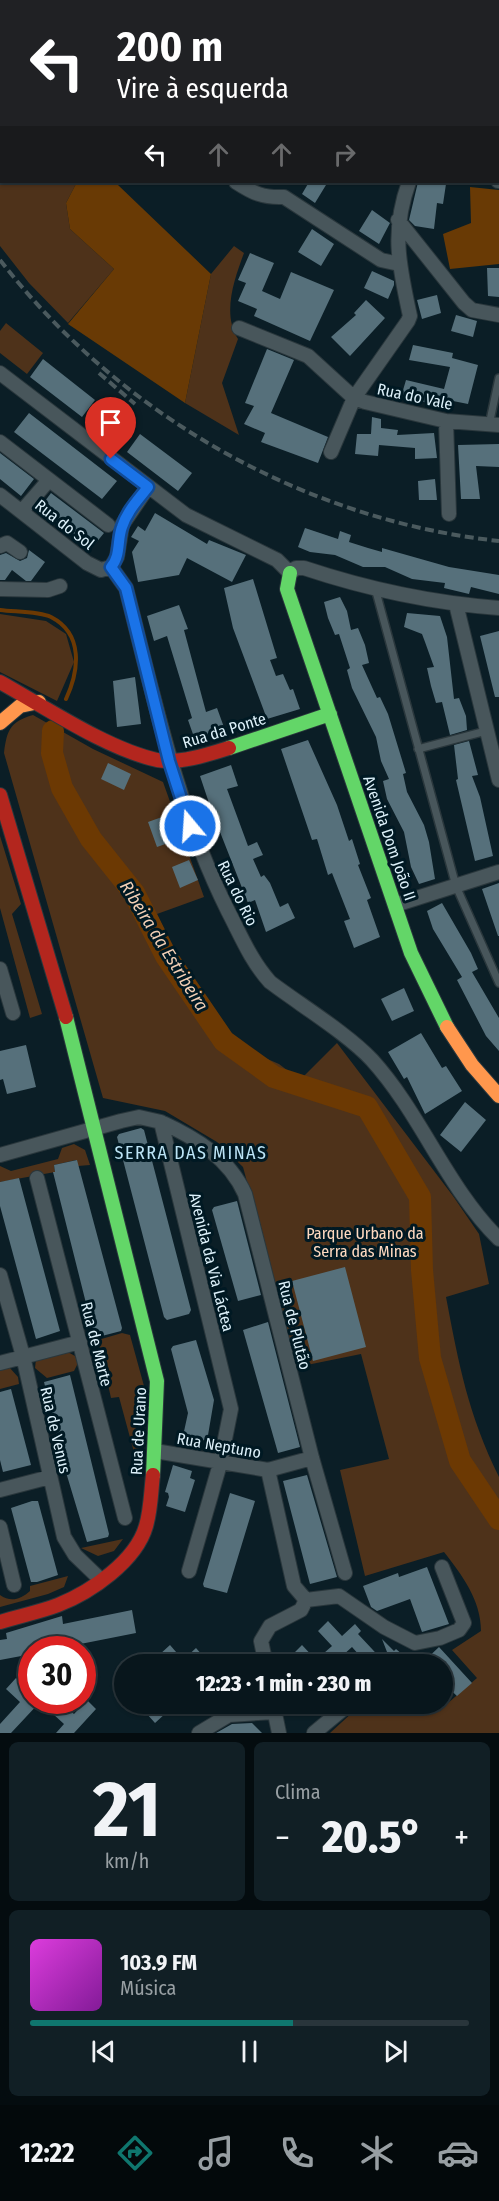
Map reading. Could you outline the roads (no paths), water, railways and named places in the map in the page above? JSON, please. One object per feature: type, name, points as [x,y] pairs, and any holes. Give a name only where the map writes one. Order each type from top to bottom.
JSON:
[{"type":"street","points":[[238,183],[257,195],[284,198],[381,260],[399,264]]},
{"type":"street","points":[[332,452],[354,398],[408,321],[399,264],[398,220],[409,183]]},
{"type":"street","points":[[398,220],[464,303],[472,310],[499,315]]},
{"type":"street","name":"Rua do Vale","points":[[239,328],[308,356],[354,398],[405,413],[446,421],[494,425]]},
{"type":"street","points":[[0,373],[186,515],[277,560],[290,573],[296,568],[304,568],[375,588],[456,604],[499,608]]},
{"type":"street","points":[[446,421],[449,514]]},
{"type":"street","points":[[0,441],[108,525]]},
{"type":"street","points":[[22,512],[49,480]]},
{"type":"street","points":[[111,567],[116,561],[118,537],[126,518],[148,487]]},
{"type":"street","name":"Rua do Sol","points":[[0,495],[97,569],[105,570],[111,567]]},
{"type":"street","points":[[0,546],[7,543],[20,552]]},
{"type":"street","name":"Rua do Rio","points":[[111,567],[126,588],[169,761],[190,826],[212,878],[258,969],[270,982],[370,1058],[413,1115],[477,1218],[499,1239]]},
{"type":"street","name":"Avenida Dom João II","points":[[290,573],[287,589],[411,953],[433,1004],[472,1065],[499,1096]]},
{"type":"street","points":[[0,589],[48,590],[60,586]]},
{"type":"street","points":[[456,604],[499,780]]},
{"type":"street","name":"Rua da Ponte","points":[[0,682],[131,752],[169,761],[200,757],[330,714]]},
{"type":"street","points":[[0,723],[20,706],[39,702]]},
{"type":"street","name":"Rua de Urano","points":[[0,795],[60,993],[157,1381],[155,1451],[146,1526],[137,1545],[101,1580],[59,1605],[0,1622]]},
{"type":"street","points":[[395,905],[499,872]]},
{"type":"street","points":[[0,969],[13,1014]]},
{"type":"street","points":[[0,1155],[139,1117],[161,1122]]},
{"type":"street","name":"Rua de Plutão","points":[[161,1122],[196,1140],[223,1160],[237,1177],[245,1194],[312,1458],[345,1573]]},
{"type":"street","name":"Avenida da Via Láctea","points":[[161,1122],[231,1409],[220,1464],[189,1571]]},
{"type":"street","name":"Rua de Marte","points":[[37,1178],[125,1518]]},
{"type":"street","name":"Rua de Venus","points":[[0,1275],[23,1356],[64,1537],[75,1555],[101,1580]]},
{"type":"street","points":[[0,1363],[80,1342]]},
{"type":"street","name":"Rua Neptuno","points":[[155,1451],[220,1464],[268,1470],[312,1458]]},
{"type":"street","points":[[268,1470],[294,1586],[306,1600]]},
{"type":"street","points":[[0,1490],[50,1477]]},
{"type":"street","points":[[0,1527],[14,1586]]},
{"type":"street","points":[[306,1600],[339,1596],[384,1628],[415,1643],[440,1638],[459,1630],[464,1623],[442,1566]]},
{"type":"street","points":[[264,1654],[261,1641],[270,1626],[302,1610],[306,1600]]},
{"type":"street","points":[[199,1733],[230,1716],[241,1714]]},
{"type":"street","points":[[275,1714],[279,1733]]},
{"type":"street","points":[[314,1733],[337,1714]]},
{"type":"lane","points":[[494,425],[499,378]]},
{"type":"lane","points":[[375,588],[456,886],[499,983]]},
{"type":"lane","points":[[418,749],[486,731]]},
{"type":"waterway","points":[[0,610],[46,615],[62,624],[69,633],[74,643],[76,665],[66,699]]},
{"type":"waterway","name":"Ribeira da Estribeira","points":[[53,731],[52,753],[62,788],[91,839],[134,893],[166,956],[224,1041],[274,1077],[367,1107],[420,1197],[422,1270],[430,1358],[460,1461],[499,1519]]},
{"type":"railway","points":[[0,260],[48,316],[101,366],[159,411],[221,451],[287,484],[356,510],[426,529],[499,541]]},
{"type":"railway","points":[[99,373],[135,404]]},
{"type":"district","name":"SERRA DAS MINAS","points":[[191,1153]]},
{"type":"park label","name":"Parque Urbano da Serra das Minas","points":[[365,1242]]}]
